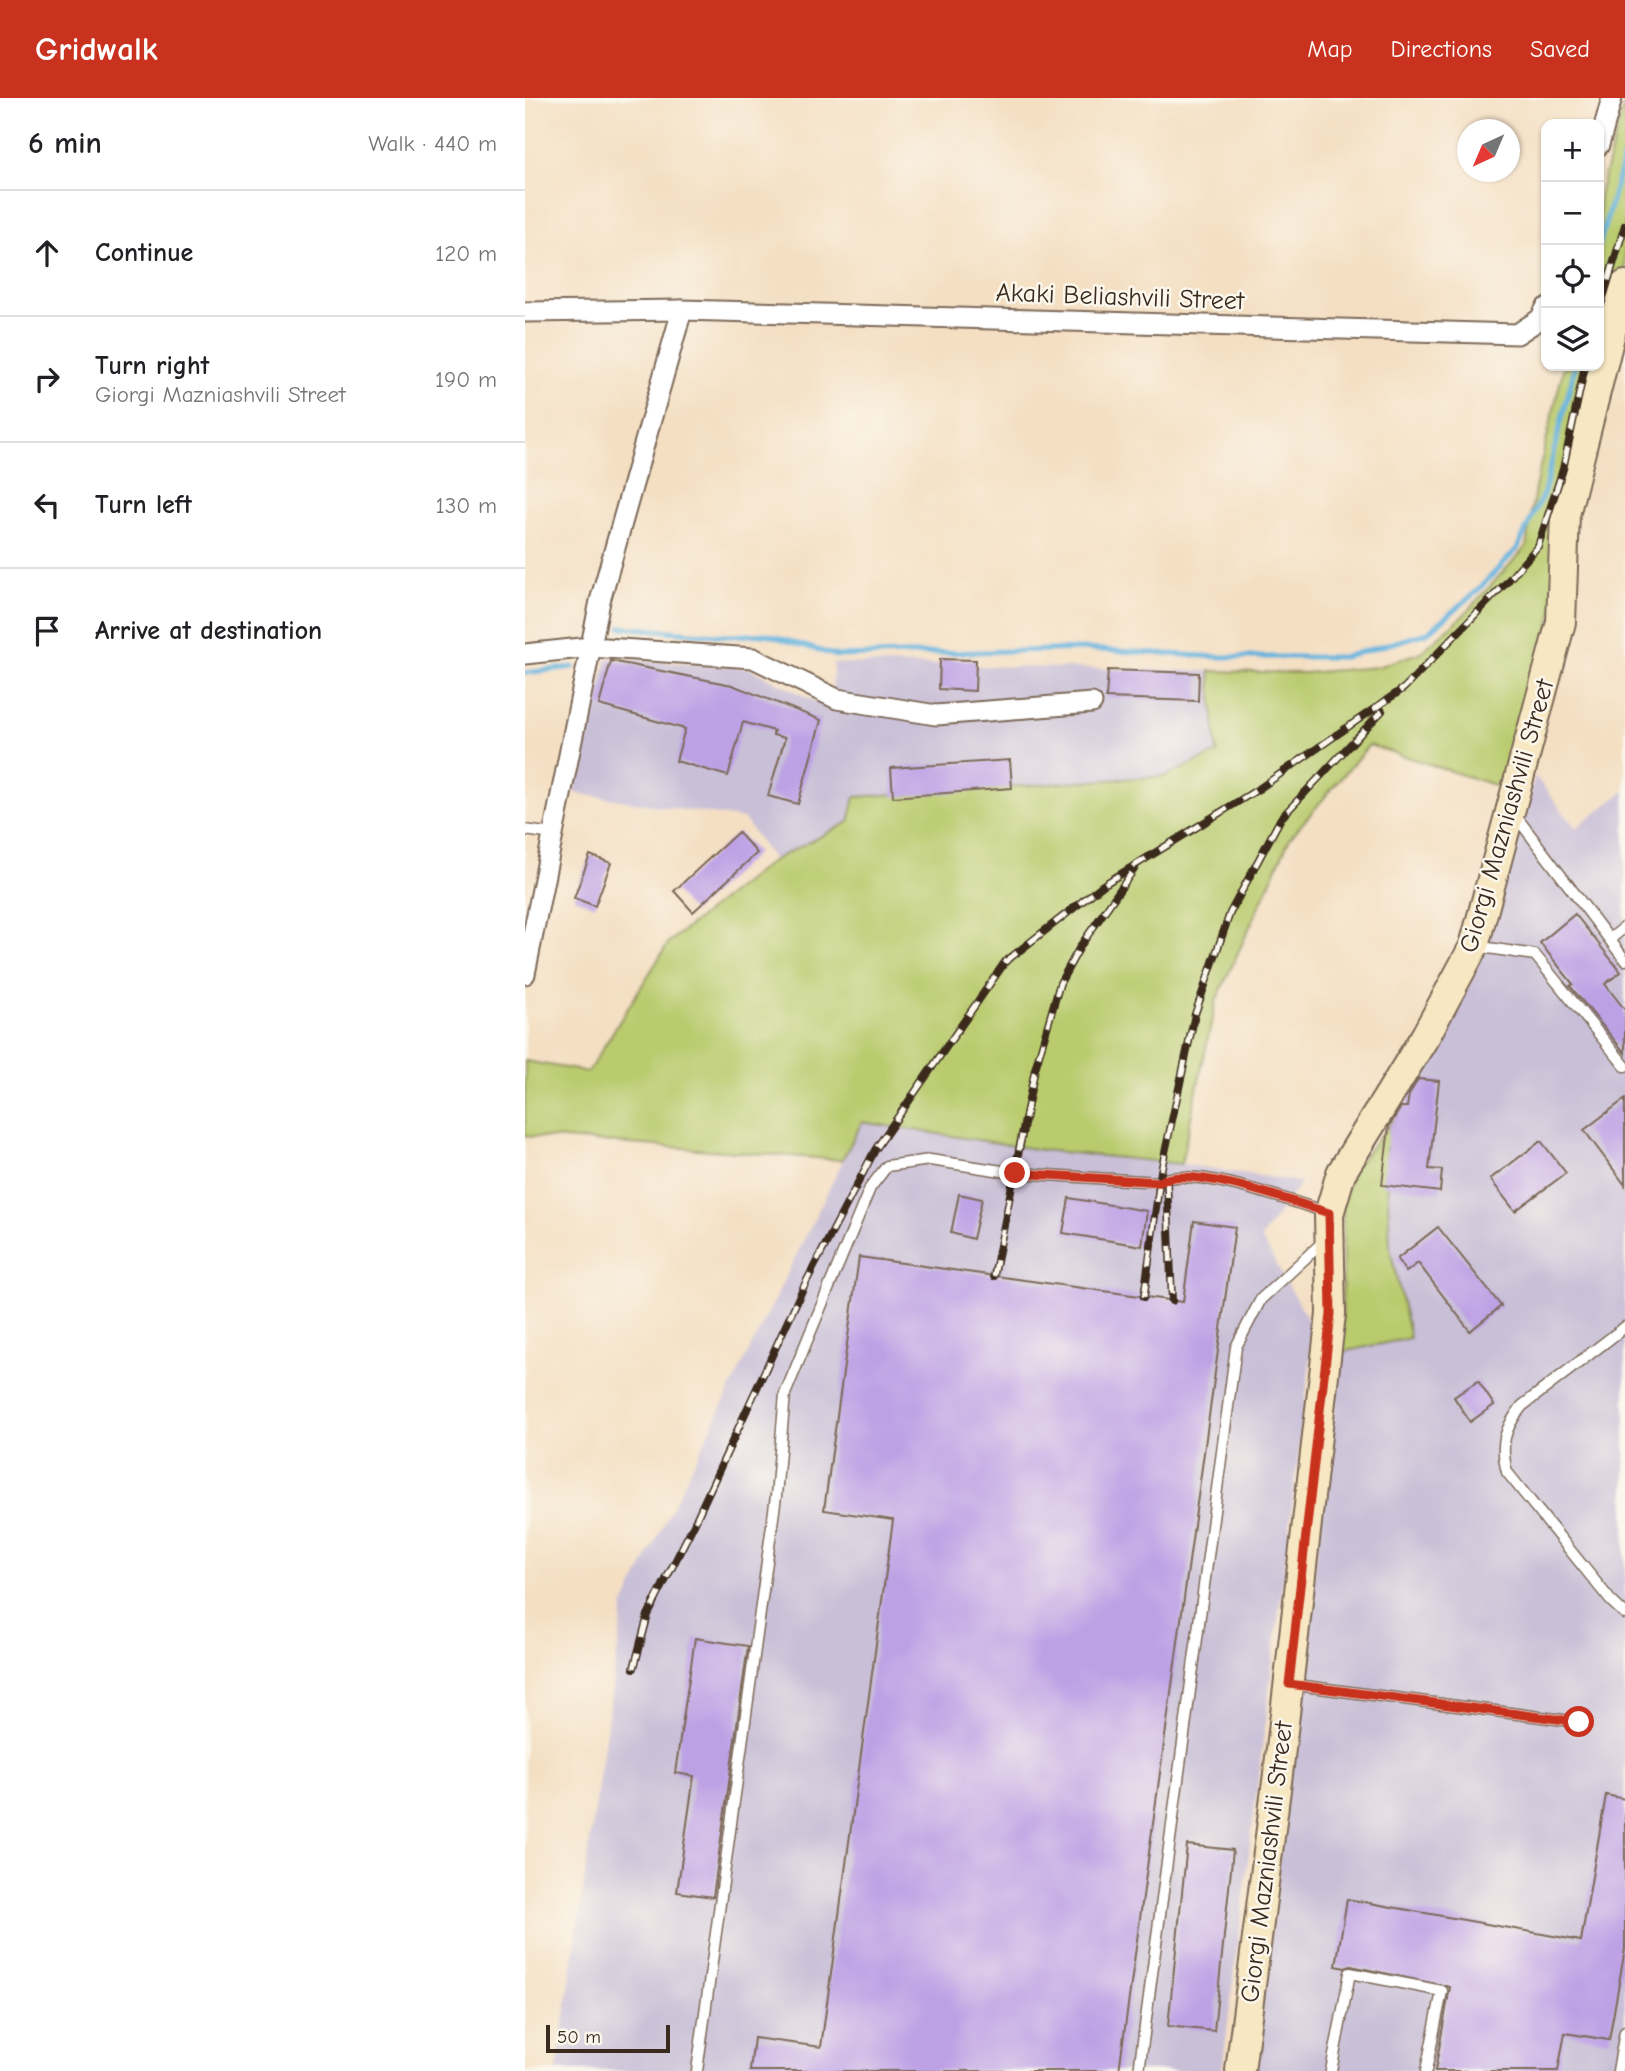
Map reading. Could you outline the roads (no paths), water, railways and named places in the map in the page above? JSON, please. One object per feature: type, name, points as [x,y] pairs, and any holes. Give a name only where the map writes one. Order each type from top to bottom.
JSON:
[{"type":"street","points":[[1604,127],[1612,98]]},
{"type":"street","name":"Giorgi Mazniashvili Street","points":[[1240,2071],[1289,1684],[1331,1314],[1330,1225],[1341,1173],[1420,1045],[1474,946],[1561,622],[1565,515],[1625,285]]},
{"type":"street","points":[[525,974],[600,601],[682,310]]},
{"type":"street","name":"Akaki Beliashvili Street","points":[[525,312],[682,310],[1517,334],[1541,317]]},
{"type":"street","points":[[525,653],[591,647],[753,658],[837,699],[936,715],[1092,703]]},
{"type":"lane","points":[[1511,810],[1625,960]]},
{"type":"lane","points":[[525,830],[553,834]]},
{"type":"lane","points":[[1609,939],[1625,928]]},
{"type":"lane","points":[[1474,946],[1535,955],[1625,1066]]},
{"type":"lane","points":[[697,2071],[776,1496],[785,1394],[870,1188],[887,1166],[930,1160],[1015,1173],[1160,1182],[1167,1177],[1189,1177],[1256,1189],[1330,1225],[1261,1299],[1236,1347],[1139,2071]]},
{"type":"lane","points":[[1625,1327],[1522,1406],[1509,1423],[1502,1452],[1507,1472],[1611,1601],[1625,1614]]},
{"type":"lane","points":[[1289,1684],[1579,1722]]},
{"type":"lane","points":[[1331,2071],[1350,1973],[1442,1991],[1426,2071]]},
{"type":"lane","points":[[1618,2071],[1625,2032]]},
{"type":"waterway","points":[[1599,245],[1625,153]]},
{"type":"waterway","points":[[621,627],[729,636],[766,634],[837,656],[1084,649],[1219,657],[1344,657],[1427,633],[1476,592],[1517,549],[1544,492],[1574,371]]},
{"type":"waterway","points":[[525,673],[573,667]]},
{"type":"railway","points":[[1600,308],[1625,225]]},
{"type":"railway","points":[[634,1668],[648,1615],[694,1524],[804,1286],[875,1150],[1005,962],[1103,885],[1260,788],[1404,688],[1506,583],[1538,546],[1563,469],[1584,371]]},
{"type":"railway","points":[[1144,1297],[1161,1171],[1195,1014],[1230,913],[1281,818],[1382,711]]},
{"type":"railway","points":[[994,1276],[1035,1069],[1060,983],[1081,945],[1135,868]]},
{"type":"railway","points":[[1167,1182],[1172,1301]]}]
